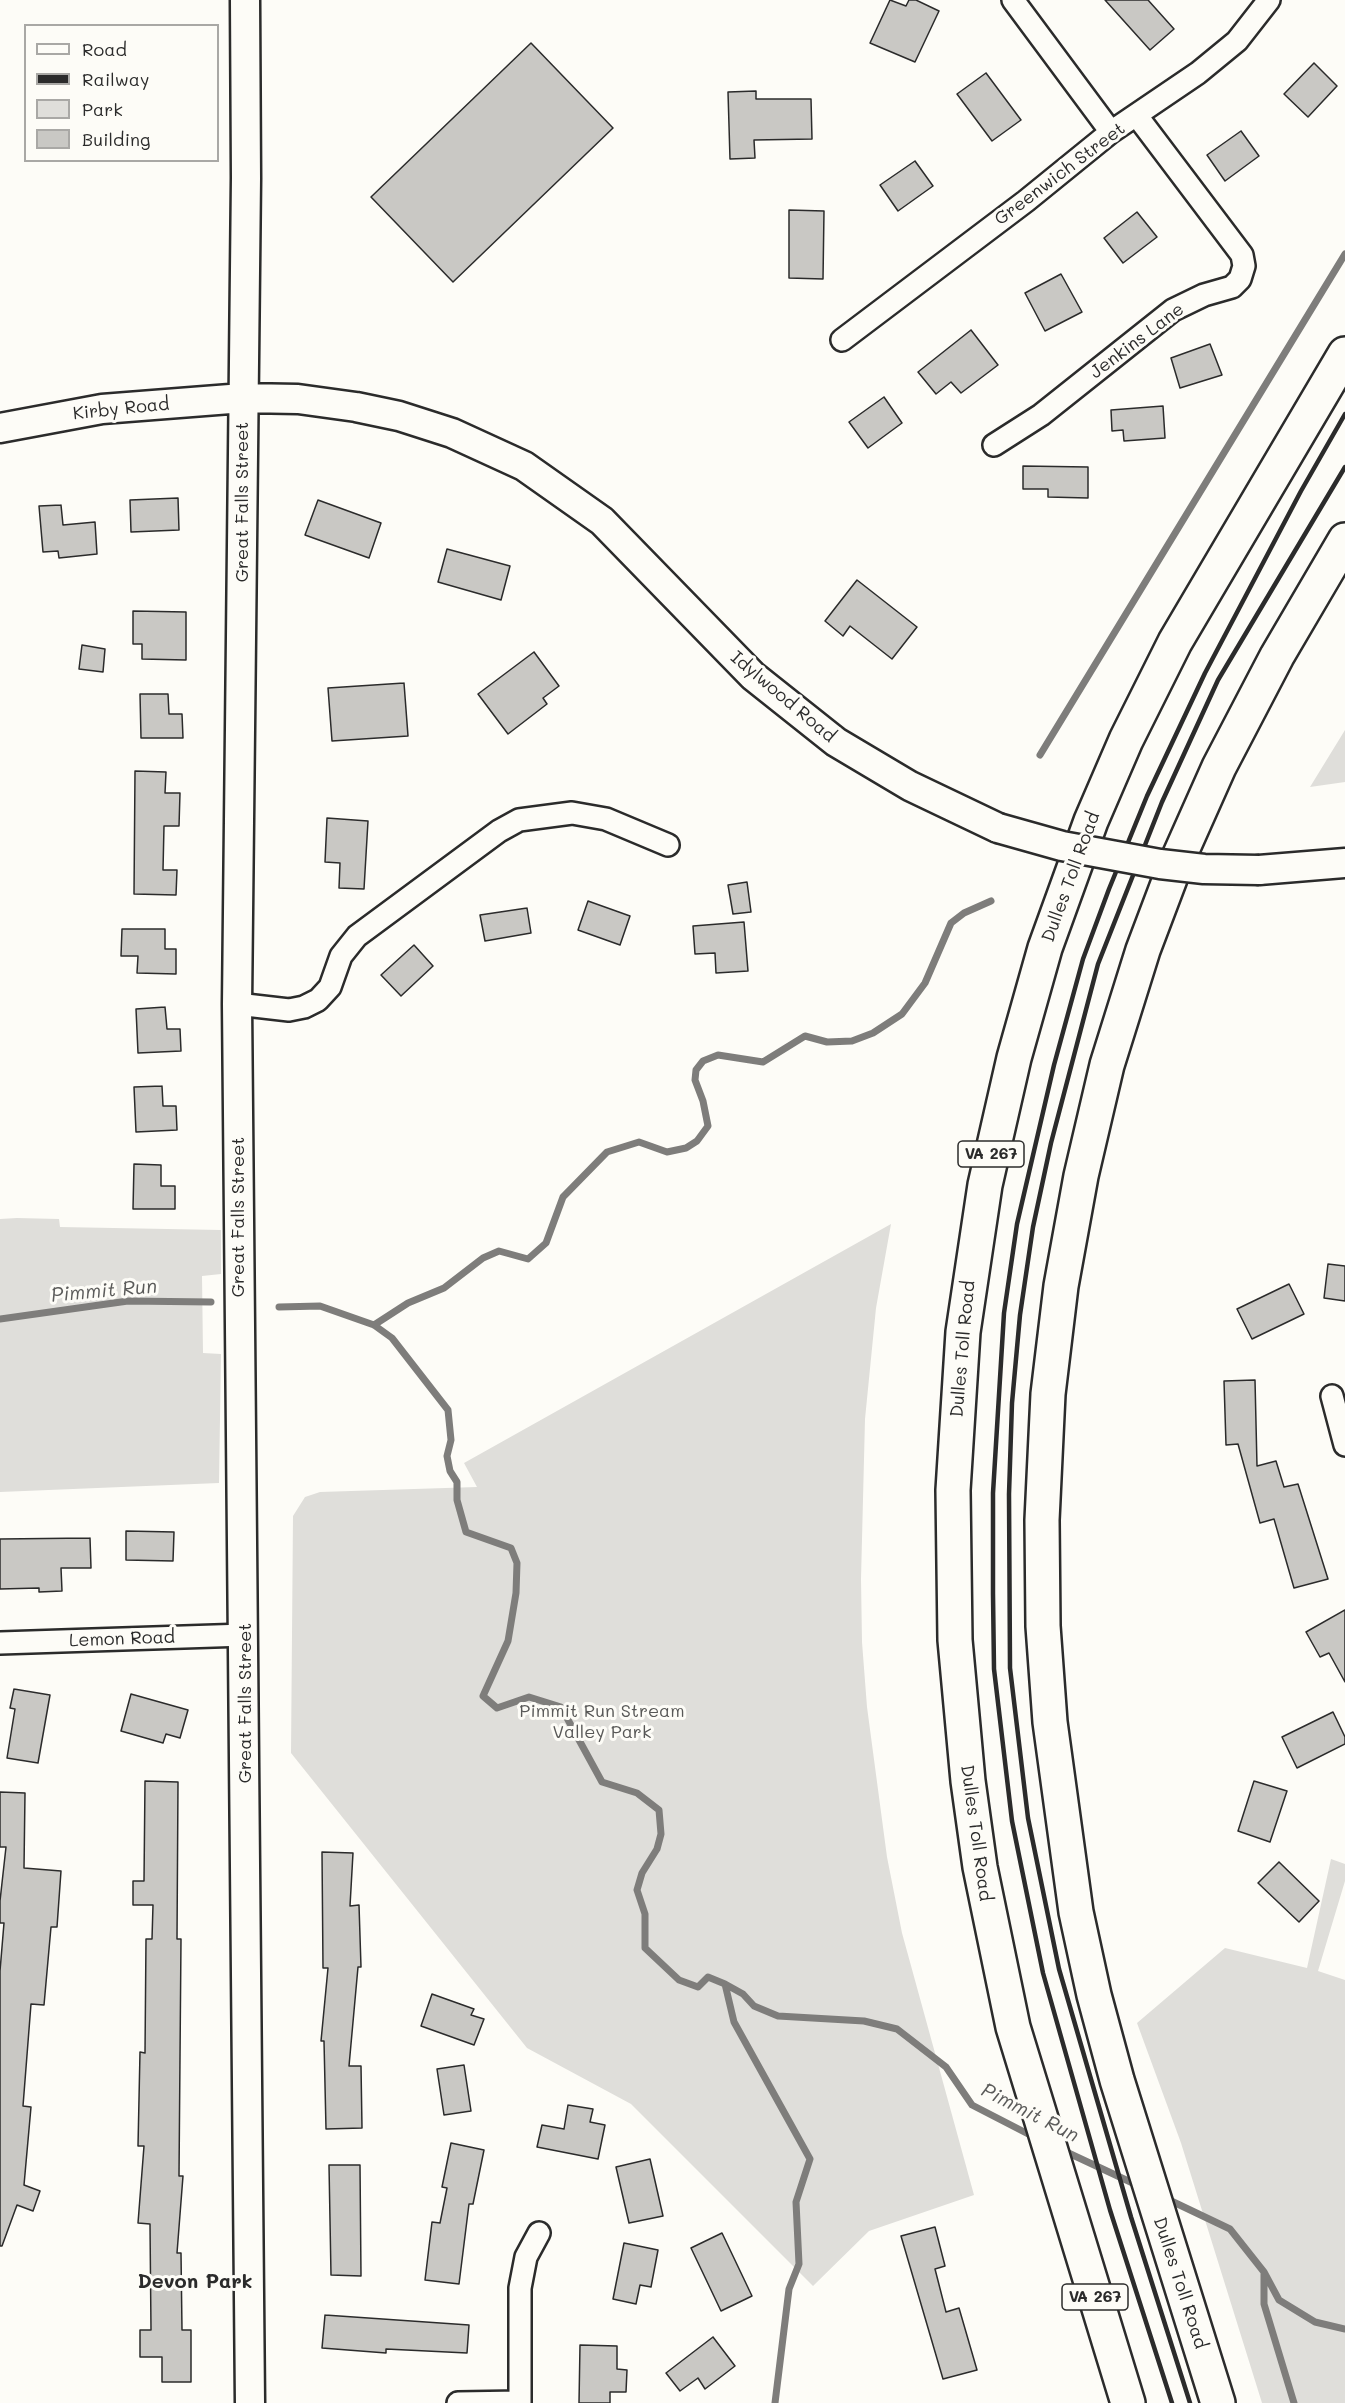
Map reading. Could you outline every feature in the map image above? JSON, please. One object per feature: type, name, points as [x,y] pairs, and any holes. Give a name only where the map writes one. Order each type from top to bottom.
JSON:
[{"type":"highway","name":"Dulles Toll Road","points":[[1128,2403],[1013,2027],[980,1867],[960,1714],[954,1629],[953,1490],[959,1373],[969,1284],[985,1185],[1014,1058],[1045,948],[1109,777],[1148,696],[1203,592],[1345,354]]},
{"type":"highway","name":"Dulles Toll Road","points":[[1218,2403],[1117,2080],[1094,1995],[1076,1912],[1057,1783],[1046,1675],[1042,1520],[1048,1394],[1061,1286],[1081,1176],[1107,1065],[1160,904],[1199,809],[1249,707],[1345,540]]},
{"type":"main road","name":"Great Falls Street","points":[[245,0],[246,178],[237,1004],[250,2403]]},
{"type":"main road","name":"Kirby Road","points":[[0,428],[102,409],[243,398]]},
{"type":"main road","name":"Idylwood Road","points":[[243,398],[298,399],[399,416],[452,433],[524,466],[571,496],[602,521],[753,676],[836,742],[910,786],[998,828],[1062,846],[1160,864],[1204,869],[1259,870],[1345,863]]},
{"type":"street","points":[[1013,0],[1112,132]]},
{"type":"street","name":"Greenwich Street","points":[[842,340],[1026,201],[1112,132],[1198,73],[1237,41],[1269,0]]},
{"type":"street","name":"Jenkins Lane","points":[[994,445],[1041,415],[1173,310],[1204,295],[1232,287],[1240,279],[1244,266],[1242,255],[1137,116]]},
{"type":"street","points":[[237,1004],[289,1010],[304,1007],[318,1000],[330,987],[341,956],[357,936],[499,831],[519,820],[572,813],[606,819],[668,845]]},
{"type":"street","points":[[1332,1396],[1345,1445]]},
{"type":"street","name":"Lemon Road","points":[[0,1643],[244,1635]]},
{"type":"street","points":[[458,2403],[520,2402],[520,2288],[526,2257],[539,2233]]},
{"type":"green space","points":[[1345,730],[1345,782],[1310,787]]},
{"type":"green space","points":[[0,1219],[59,1219],[60,1227],[221,1230],[221,1274],[202,1276],[203,1353],[221,1354],[219,1483],[0,1492]]},
{"type":"green space","name":"Pimmit Run Stream Valley Park","points":[[891,1224],[876,1308],[865,1419],[861,1579],[862,1642],[867,1707],[887,1857],[902,1933],[974,2195],[869,2231],[813,2286],[631,2104],[527,2048],[291,1753],[293,1516],[305,1497],[320,1492],[477,1487],[464,1463]]},
{"type":"green space","points":[[1331,1859],[1345,1864],[1345,1881],[1318,1971],[1345,1980],[1345,2403],[1262,2403],[1181,2143],[1137,2023],[1225,1948],[1307,1968]]},
{"type":"building","points":[[890,0],[906,6],[909,0],[916,0],[939,11],[915,62],[870,43]]},
{"type":"building","points":[[1105,0],[1148,0],[1174,29],[1150,50]]},
{"type":"building","points":[[531,43],[613,128],[453,282],[371,197]]},
{"type":"building","points":[[1314,63],[1337,86],[1308,117],[1284,94]]},
{"type":"building","points":[[986,73],[1021,120],[992,141],[957,94]]},
{"type":"building","points":[[756,91],[756,99],[811,99],[812,139],[754,140],[755,158],[730,159],[728,92]]},
{"type":"building","points":[[1241,131],[1259,156],[1225,181],[1207,155]]},
{"type":"building","points":[[915,161],[933,186],[898,211],[880,185]]},
{"type":"building","points":[[789,210],[824,211],[823,279],[789,278]]},
{"type":"building","points":[[1137,212],[1157,237],[1123,263],[1104,238]]},
{"type":"building","points":[[1061,274],[1082,312],[1045,331],[1025,293]]},
{"type":"building","points":[[971,330],[998,365],[961,393],[951,382],[936,394],[918,372]]},
{"type":"building","points":[[1210,344],[1222,375],[1180,388],[1171,358]]},
{"type":"building","points":[[884,397],[902,423],[868,448],[849,422]]},
{"type":"building","points":[[1163,406],[1165,438],[1124,441],[1123,430],[1112,431],[1111,410]]},
{"type":"building","points":[[1023,466],[1088,467],[1088,498],[1048,497],[1048,489],[1023,489]]},
{"type":"building","points":[[178,498],[179,530],[131,532],[130,500]]},
{"type":"building","points":[[318,500],[381,523],[369,558],[305,535]]},
{"type":"building","points":[[61,505],[63,525],[95,522],[97,554],[59,558],[58,551],[43,552],[39,506]]},
{"type":"building","points":[[447,549],[510,566],[501,600],[438,582]]},
{"type":"building","points":[[857,580],[917,627],[892,659],[850,626],[843,636],[825,621]]},
{"type":"building","points":[[133,611],[186,612],[186,660],[142,659],[142,644],[133,644]]},
{"type":"building","points":[[82,645],[105,649],[103,672],[79,669]]},
{"type":"building","points":[[534,652],[559,686],[543,698],[547,704],[508,734],[478,694]]},
{"type":"building","points":[[404,683],[408,736],[332,741],[328,688]]},
{"type":"building","points":[[140,694],[168,694],[169,714],[182,714],[183,738],[141,738]]},
{"type":"building","points":[[135,771],[166,772],[165,793],[180,793],[179,826],[164,826],[163,870],[177,870],[176,895],[134,894]]},
{"type":"building","points":[[327,818],[368,821],[364,889],[339,888],[340,863],[325,862]]},
{"type":"building","points":[[747,882],[751,912],[733,914],[728,885]]},
{"type":"building","points":[[588,901],[630,916],[620,945],[578,930]]},
{"type":"building","points":[[527,908],[531,933],[485,941],[480,915]]},
{"type":"building","points":[[744,922],[748,971],[716,973],[715,953],[695,954],[693,926]]},
{"type":"building","points":[[122,929],[165,929],[165,949],[176,949],[176,974],[137,973],[138,956],[121,956]]},
{"type":"building","points":[[414,945],[433,966],[401,996],[381,975]]},
{"type":"building","points":[[165,1007],[167,1029],[180,1029],[181,1051],[138,1053],[136,1009]]},
{"type":"building","points":[[162,1086],[163,1106],[176,1106],[177,1130],[136,1132],[134,1087]]},
{"type":"building","points":[[134,1164],[161,1165],[161,1186],[175,1186],[175,1209],[133,1209]]},
{"type":"building","points":[[1328,1264],[1345,1266],[1345,1301],[1324,1298]]},
{"type":"building","points":[[1289,1284],[1304,1314],[1252,1339],[1237,1309]]},
{"type":"building","points":[[1255,1380],[1257,1466],[1276,1461],[1284,1487],[1298,1484],[1328,1579],[1294,1588],[1274,1519],[1260,1523],[1238,1444],[1226,1445],[1224,1381]]},
{"type":"building","points":[[126,1531],[174,1532],[173,1561],[126,1560]]},
{"type":"building","points":[[90,1538],[91,1568],[61,1568],[62,1591],[39,1592],[39,1588],[0,1589],[0,1539]]},
{"type":"building","points":[[1345,1610],[1345,1682],[1329,1653],[1320,1657],[1306,1632]]},
{"type":"building","points":[[14,1689],[50,1695],[38,1763],[7,1758],[15,1709],[10,1708]]},
{"type":"building","points":[[131,1694],[188,1710],[180,1738],[166,1734],[163,1743],[121,1731]]},
{"type":"building","points":[[1333,1712],[1345,1737],[1345,1744],[1297,1768],[1282,1737]]},
{"type":"building","points":[[145,1781],[178,1782],[177,1939],[181,1939],[179,2176],[183,2176],[177,2253],[181,2253],[182,2330],[191,2330],[191,2382],[162,2382],[162,2357],[140,2357],[140,2330],[151,2330],[150,2224],[138,2223],[144,2146],[138,2146],[140,2052],[145,2053],[146,1939],[152,1939],[153,1905],[133,1905],[133,1881],[144,1881]]},
{"type":"building","points":[[1254,1781],[1287,1791],[1270,1842],[1238,1831]]},
{"type":"building","points":[[0,1792],[25,1793],[24,1868],[61,1871],[57,1927],[51,1927],[44,2005],[31,2004],[23,2106],[31,2107],[24,2185],[40,2191],[33,2211],[17,2205],[2,2246],[0,2246],[0,1971],[4,1923],[0,1923],[0,1901],[6,1847],[0,1847]]},
{"type":"building","points":[[322,1852],[353,1853],[350,1906],[359,1905],[361,1967],[358,1967],[349,2066],[361,2066],[362,2128],[326,2129],[324,2041],[321,2041],[328,1968],[323,1968]]},
{"type":"building","points":[[1279,1862],[1319,1901],[1299,1922],[1258,1883]]},
{"type":"building","points":[[432,1994],[474,2009],[471,2015],[484,2019],[474,2045],[421,2026]]},
{"type":"building","points":[[464,2065],[471,2111],[444,2115],[437,2069]]},
{"type":"building","points":[[568,2105],[593,2109],[590,2122],[605,2125],[598,2159],[537,2147],[542,2125],[564,2129]]},
{"type":"building","points":[[451,2143],[484,2150],[473,2204],[469,2204],[459,2284],[425,2280],[432,2222],[440,2223],[447,2188],[442,2187]]},
{"type":"building","points":[[650,2159],[663,2216],[629,2223],[616,2167]]},
{"type":"building","points":[[329,2165],[360,2165],[361,2276],[331,2275]]},
{"type":"building","points":[[935,2227],[945,2266],[935,2269],[946,2312],[959,2308],[977,2370],[943,2379],[901,2236]]},
{"type":"building","points":[[722,2233],[752,2296],[721,2311],[691,2248]]},
{"type":"building","points":[[624,2243],[658,2250],[651,2287],[640,2285],[636,2304],[613,2299]]},
{"type":"building","points":[[325,2315],[469,2325],[467,2353],[386,2349],[386,2353],[322,2348]]},
{"type":"building","points":[[713,2337],[735,2366],[705,2389],[698,2378],[680,2391],[666,2373]]},
{"type":"building","points":[[580,2345],[617,2346],[617,2369],[627,2370],[626,2392],[610,2392],[610,2403],[579,2403]]},
{"type":"waterway","points":[[1040,755],[1345,254]]},
{"type":"waterway","points":[[374,1325],[408,1303],[444,1288],[483,1258],[499,1251],[528,1259],[546,1243],[563,1197],[607,1152],[639,1142],[667,1152],[686,1148],[697,1141],[708,1126],[703,1101],[695,1080],[696,1070],[703,1061],[718,1055],[763,1062],[805,1036],[827,1042],[852,1041],[873,1033],[902,1014],[925,983],[951,923],[964,913],[991,901]]},
{"type":"waterway","name":"Pimmit Run","points":[[0,1319],[128,1301],[211,1302]]},
{"type":"waterway","name":"Pimmit Run","points":[[279,1307],[320,1306],[374,1325],[392,1338],[448,1410],[451,1440],[447,1456],[450,1471],[457,1482],[457,1500],[466,1532],[511,1548],[517,1563],[516,1593],[508,1641],[483,1696],[497,1708],[529,1697],[561,1707],[602,1782],[637,1793],[659,1810],[661,1834],[657,1849],[642,1873],[637,1890],[645,1914],[645,1948],[679,1980],[698,1987],[708,1977],[743,1994],[754,2006],[778,2016],[864,2021],[897,2029],[946,2067],[972,2105],[1036,2138]]},
{"type":"waterway","points":[[725,1984],[734,2022],[810,2159],[796,2202],[799,2264],[789,2289],[775,2403]]},
{"type":"waterway","name":"Pimmit Run","points":[[1062,2150],[1139,2186]]},
{"type":"waterway","name":"Pimmit Run","points":[[1165,2198],[1230,2229],[1264,2272],[1279,2300],[1315,2322],[1345,2329]]},
{"type":"waterway","points":[[1264,2274],[1264,2304],[1294,2403]]},
{"type":"railway","points":[[1172,2403],[1110,2210],[1043,1973],[1012,1821],[994,1669],[993,1493],[1004,1313],[1017,1224],[1054,1065],[1083,959],[1109,889],[1147,796],[1205,673],[1301,491],[1345,414]]},
{"type":"railway","points":[[1190,2403],[1131,2217],[1059,1969],[1028,1818],[1010,1668],[1009,1494],[1012,1403],[1020,1315],[1033,1227],[1051,1143],[1098,964],[1162,802],[1218,680],[1345,467]]},
{"type":"district","name":"Devon Park","points":[[195,2282]]}]
